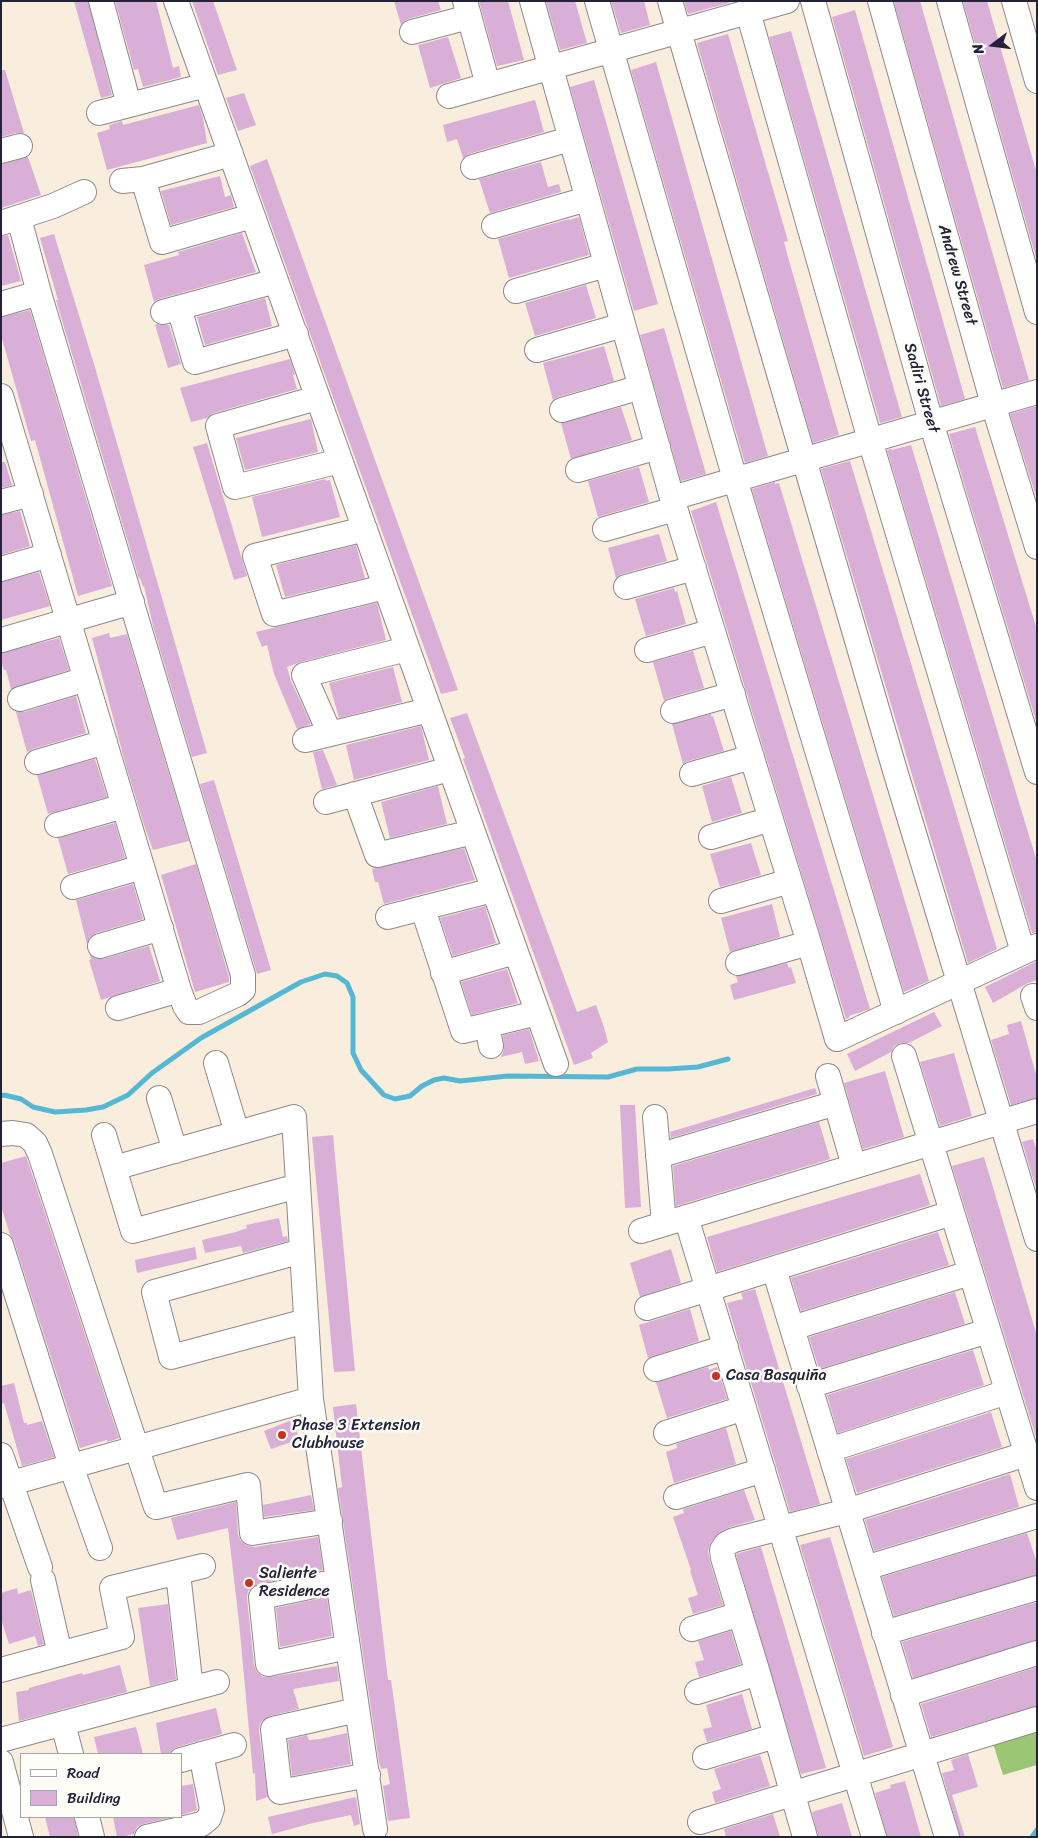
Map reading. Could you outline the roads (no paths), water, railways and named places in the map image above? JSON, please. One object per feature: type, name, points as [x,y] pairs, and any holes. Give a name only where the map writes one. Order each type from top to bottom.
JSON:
[{"type":"street","points":[[101,1],[129,105]]},
{"type":"street","points":[[176,1],[556,1064]]},
{"type":"street","points":[[532,1],[674,503],[837,1038],[1030,949],[870,440],[748,12]]},
{"type":"street","points":[[597,1],[735,479],[896,1012]]},
{"type":"street","points":[[670,1],[896,774],[1037,1239]]},
{"type":"street","points":[[450,96],[787,1]]},
{"type":"street","name":"Sadiri Street","points":[[813,1],[930,422],[1037,772]]},
{"type":"street","name":"Andrew Street","points":[[880,1],[993,404],[1037,547]]},
{"type":"street","points":[[949,1],[1037,312]]},
{"type":"street","points":[[1014,1],[1037,81]]},
{"type":"street","points":[[412,32],[467,9],[488,85]]},
{"type":"street","points":[[99,113],[206,85]]},
{"type":"street","points":[[473,167],[570,138]]},
{"type":"street","points":[[231,154],[132,180],[162,242],[252,216]]},
{"type":"street","points":[[1,396],[7,434],[31,494],[179,990],[185,1006],[192,1013],[199,1012],[238,994],[243,990],[244,982],[132,602],[38,293],[10,220],[53,206],[84,192]]},
{"type":"street","points":[[494,226],[587,199]]},
{"type":"street","points":[[516,291],[606,265]]},
{"type":"street","points":[[276,281],[171,310],[195,362],[296,334]]},
{"type":"street","points":[[1,304],[38,293]]},
{"type":"street","points":[[537,350],[623,325]]},
{"type":"street","points":[[562,410],[640,387]]},
{"type":"street","points":[[604,530],[735,479],[1037,392]]},
{"type":"street","points":[[317,398],[218,426],[235,487],[340,461]]},
{"type":"street","points":[[578,470],[658,447]]},
{"type":"street","points":[[1,502],[31,494]]},
{"type":"street","points":[[365,529],[255,556],[274,614],[385,587]]},
{"type":"street","points":[[1,569],[49,555]]},
{"type":"street","points":[[626,587],[694,568]]},
{"type":"street","points":[[2,640],[132,602]]},
{"type":"street","points":[[647,650],[713,631]]},
{"type":"street","points":[[330,734],[304,675],[407,649]]},
{"type":"street","points":[[20,699],[86,679]]},
{"type":"street","points":[[673,711],[733,694]]},
{"type":"street","points":[[305,740],[429,710]]},
{"type":"street","points":[[37,762],[105,742]]},
{"type":"street","points":[[692,774],[752,757]]},
{"type":"street","points":[[326,802],[450,770]]},
{"type":"street","points":[[355,794],[377,855],[473,832]]},
{"type":"street","points":[[57,825],[124,806]]},
{"type":"street","points":[[711,837],[771,819]]},
{"type":"street","points":[[74,887],[142,867]]},
{"type":"street","points":[[721,900],[790,881]]},
{"type":"street","points":[[388,917],[494,890]]},
{"type":"street","points":[[423,909],[463,1030],[488,1035],[537,1013]]},
{"type":"street","points":[[100,946],[161,928]]},
{"type":"street","points":[[738,963],[809,943]]},
{"type":"street","points":[[443,973],[515,952]]},
{"type":"street","points":[[118,1008],[179,990]]},
{"type":"street","points":[[904,1056],[1037,1488]]},
{"type":"street","points":[[216,1063],[237,1132]]},
{"type":"street","points":[[828,1076],[854,1166]]},
{"type":"street","points":[[159,1098],[175,1151]]},
{"type":"street","points":[[658,1156],[836,1104]]},
{"type":"street","points":[[640,1231],[1037,1111]]},
{"type":"street","points":[[114,1168],[294,1117],[311,1399],[375,1829]]},
{"type":"street","points":[[654,1117],[658,1156],[675,1221],[708,1289],[874,1837]]},
{"type":"street","points":[[1,1134],[26,1135],[36,1143],[156,1507],[248,1485],[252,1533],[330,1521]]},
{"type":"street","points":[[104,1135],[133,1231],[298,1186]]},
{"type":"street","points":[[647,1308],[952,1213]]},
{"type":"street","points":[[1,1245],[71,1466],[100,1548]]},
{"type":"street","points":[[302,1251],[154,1292],[171,1356],[306,1320]]},
{"type":"street","points":[[774,1269],[947,1837]]},
{"type":"street","points":[[792,1328],[970,1273]]},
{"type":"street","points":[[809,1386],[988,1331]]},
{"type":"street","points":[[656,1369],[726,1347]]},
{"type":"street","points":[[829,1450],[1007,1392]]},
{"type":"street","points":[[6,1485],[311,1399]]},
{"type":"street","points":[[666,1433],[744,1408]]},
{"type":"street","points":[[805,1837],[758,1673],[722,1558],[722,1550],[726,1544],[734,1540],[847,1511],[1026,1454]]},
{"type":"street","points":[[1,1455],[6,1485],[42,1573],[60,1654]]},
{"type":"street","points":[[676,1497],[763,1470]]},
{"type":"street","points":[[865,1568],[1037,1516]]},
{"type":"street","points":[[1,1670],[122,1637],[112,1588],[203,1566]]},
{"type":"street","points":[[178,1573],[191,1689]]},
{"type":"street","points":[[338,1581],[260,1597],[268,1664],[348,1647]]},
{"type":"street","points":[[884,1633],[1037,1588]]},
{"type":"street","points":[[692,1629],[740,1614]]},
{"type":"street","points":[[904,1695],[1037,1653]]},
{"type":"street","points":[[697,1692],[758,1673]]},
{"type":"street","points":[[1,1740],[217,1682]]},
{"type":"street","points":[[357,1710],[273,1728],[280,1792],[368,1775]]},
{"type":"street","points":[[700,1822],[1037,1719]]},
{"type":"street","points":[[63,1724],[71,1753]]},
{"type":"street","points":[[705,1757],[776,1736]]},
{"type":"street","points":[[147,1837],[202,1824],[209,1818],[212,1809],[191,1757],[234,1745]]},
{"type":"street","points":[[1,1762],[21,1837]]},
{"type":"street","points":[[87,1818],[92,1837]]},
{"type":"waterway","points":[[1,1096],[21,1099],[33,1107],[55,1112],[103,1107],[128,1095],[152,1073],[201,1038],[301,982],[325,974],[337,976],[347,983],[353,997],[353,1053],[361,1070],[384,1095],[395,1099],[410,1096],[422,1086],[434,1080],[444,1078],[460,1081],[508,1076],[608,1077],[637,1069],[698,1067],[728,1059]]},
{"type":"waterway","points":[[1032,1837],[1037,1830]]},
{"type":"place","name":"Casa Basquiña","points":[[716,1376]]},
{"type":"place","name":"Phase 3 Extension Clubhouse","points":[[282,1435]]},
{"type":"place","name":"Saliente Residence","points":[[249,1583]]}]
